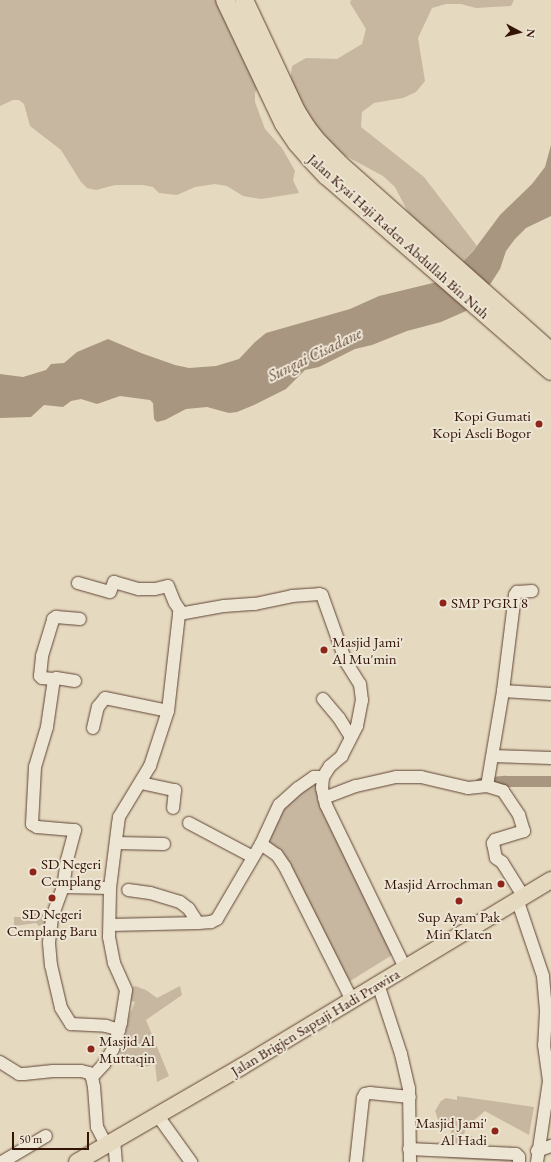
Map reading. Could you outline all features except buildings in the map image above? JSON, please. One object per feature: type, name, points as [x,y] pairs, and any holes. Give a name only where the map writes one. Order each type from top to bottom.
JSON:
[{"type":"highway","name":"Jalan Kyai Haji Raden Abdullah Bin Nuh","points":[[225,0],[284,124],[297,143],[332,169],[550,363]]},
{"type":"highway","name":"Jalan Kyai Haji Raden Abdullah Bin Nuh","points":[[244,0],[304,125],[332,169]]},
{"type":"main road","name":"Jalan Brigjen Saptaji Hadi Prawira","points":[[77,1162],[158,1116],[405,968],[520,897],[551,880]]},
{"type":"street","points":[[78,583],[110,592],[114,582],[139,589],[155,589],[168,586],[175,603],[181,612]]},
{"type":"street","points":[[487,784],[503,691],[515,592],[532,592]]},
{"type":"street","points":[[181,612],[255,604],[292,596],[318,594],[322,596],[346,662],[360,684],[362,700],[357,726],[342,756],[330,766],[323,777],[322,788],[324,798],[367,892],[405,968]]},
{"type":"street","points":[[92,1077],[104,1064],[113,1049],[119,1030],[126,990],[114,963],[109,937],[110,888],[119,817],[150,766],[168,712],[178,616],[181,612]]},
{"type":"street","points":[[75,681],[56,678],[42,678],[40,676],[42,656],[53,619],[56,617],[80,619]]},
{"type":"street","points":[[54,679],[47,727],[36,767],[32,824],[37,827],[75,830],[67,860],[63,887],[52,918],[49,943],[51,965],[61,1008],[71,1024],[106,1026],[119,1030]]},
{"type":"street","points":[[503,691],[551,694]]},
{"type":"street","points":[[93,728],[98,707],[105,698],[168,712]]},
{"type":"street","points":[[323,699],[339,718],[351,737]]},
{"type":"street","points":[[493,756],[551,758]]},
{"type":"street","points":[[110,925],[198,923],[211,922],[217,919],[254,857],[279,805],[298,788],[314,777],[323,777]]},
{"type":"street","points":[[324,798],[356,786],[396,777],[421,777],[468,788],[487,784],[503,791],[518,815],[524,831],[493,841],[496,858],[502,862],[520,897],[542,976],[546,1011],[544,1045],[549,1081],[537,1156]]},
{"type":"street","points":[[140,784],[175,790],[173,808]]},
{"type":"street","points":[[189,823],[254,857]]},
{"type":"street","points":[[116,843],[164,844]]},
{"type":"street","points":[[261,844],[277,855],[285,867],[352,1000]]},
{"type":"street","points":[[63,887],[110,888]]},
{"type":"street","points":[[128,890],[150,893],[180,902],[189,909],[198,923]]},
{"type":"street","points":[[378,984],[401,1054],[410,1097],[410,1162]]},
{"type":"street","points":[[0,1062],[19,1074],[80,1071],[89,1073],[92,1077],[94,1087],[97,1127],[110,1143],[116,1162]]},
{"type":"street","points":[[356,1162],[363,1098],[365,1094],[370,1093],[410,1097]]},
{"type":"street","points":[[158,1116],[190,1162]]},
{"type":"street","points":[[2,1162],[46,1136]]},
{"type":"street","points":[[537,1156],[551,1146]]},
{"type":"street","points":[[409,1150],[516,1154],[519,1157],[519,1162]]},
{"type":"shaded area","points":[[0,0],[230,0],[263,75],[255,93],[255,102],[265,129],[282,148],[295,171],[293,180],[299,193],[261,199],[243,196],[227,186],[215,184],[195,187],[177,195],[159,193],[153,187],[143,185],[115,185],[96,190],[87,188],[81,182],[61,150],[30,126],[24,104],[19,100],[13,100],[0,106]]},
{"type":"shaded area","points":[[351,0],[514,0],[511,6],[476,8],[461,4],[446,4],[432,8],[418,38],[425,81],[416,92],[403,98],[374,103],[362,112],[361,127],[424,177],[477,246],[461,264],[410,216],[395,187],[383,176],[344,155],[319,136],[290,82],[292,66],[306,58],[337,59],[362,44],[366,29],[350,3]]},
{"type":"shaded area","points":[[314,781],[392,955],[347,983],[265,844],[285,803]]},
{"type":"shaded area","points":[[39,912],[47,917],[49,921],[39,926],[36,923],[14,926],[14,917],[22,917]]},
{"type":"shaded area","points":[[135,986],[146,990],[157,998],[180,986],[182,995],[146,1020],[169,1076],[157,1082],[155,1064],[141,1068],[123,1059],[119,1051],[124,1042],[129,1016],[135,1002],[127,999],[128,989]]},
{"type":"shaded area","points":[[457,1096],[534,1107],[529,1135],[485,1111],[466,1127],[461,1147],[470,1149],[470,1135],[494,1153],[502,1152],[510,1146],[515,1154],[512,1162],[447,1158],[452,1127],[443,1126],[439,1122],[435,1111],[441,1101],[446,1098],[457,1100]]},
{"type":"water","name":"Sungai Cisadane","points":[[551,145],[551,216],[526,228],[515,239],[506,251],[500,269],[491,283],[466,311],[441,322],[407,331],[372,345],[355,349],[319,367],[305,370],[286,389],[237,412],[229,413],[207,407],[186,409],[165,420],[157,422],[154,419],[153,403],[150,400],[120,396],[97,404],[81,399],[71,401],[63,407],[44,405],[31,417],[0,418],[0,374],[23,377],[46,370],[51,364],[64,363],[77,352],[108,339],[175,365],[189,368],[216,366],[239,359],[266,333],[350,309],[379,296],[437,282],[459,266],[474,250],[500,215],[532,184],[545,167]]},
{"type":"waterway","points":[[480,783],[505,781],[551,781]]},
{"type":"place","name":"Kopi Gumati Kopi Aseli Bogor","points":[[539,424]]},
{"type":"place","name":"SMP PGRI 8","points":[[443,603]]},
{"type":"place","name":"Masjid Jami' Al Mu'min","points":[[324,650]]},
{"type":"place","name":"SD Negeri Cemplang","points":[[33,872]]},
{"type":"place","name":"Masjid Arrochman","points":[[501,884]]},
{"type":"place","name":"SD Negeri Cemplang Baru","points":[[52,898]]},
{"type":"place","name":"Sup Ayam Pak Min Klaten","points":[[459,901]]},
{"type":"place","name":"Masjid Al Muttaqin","points":[[91,1049]]},
{"type":"place","name":"Masjid Jami' Al Hadi","points":[[495,1131]]}]
